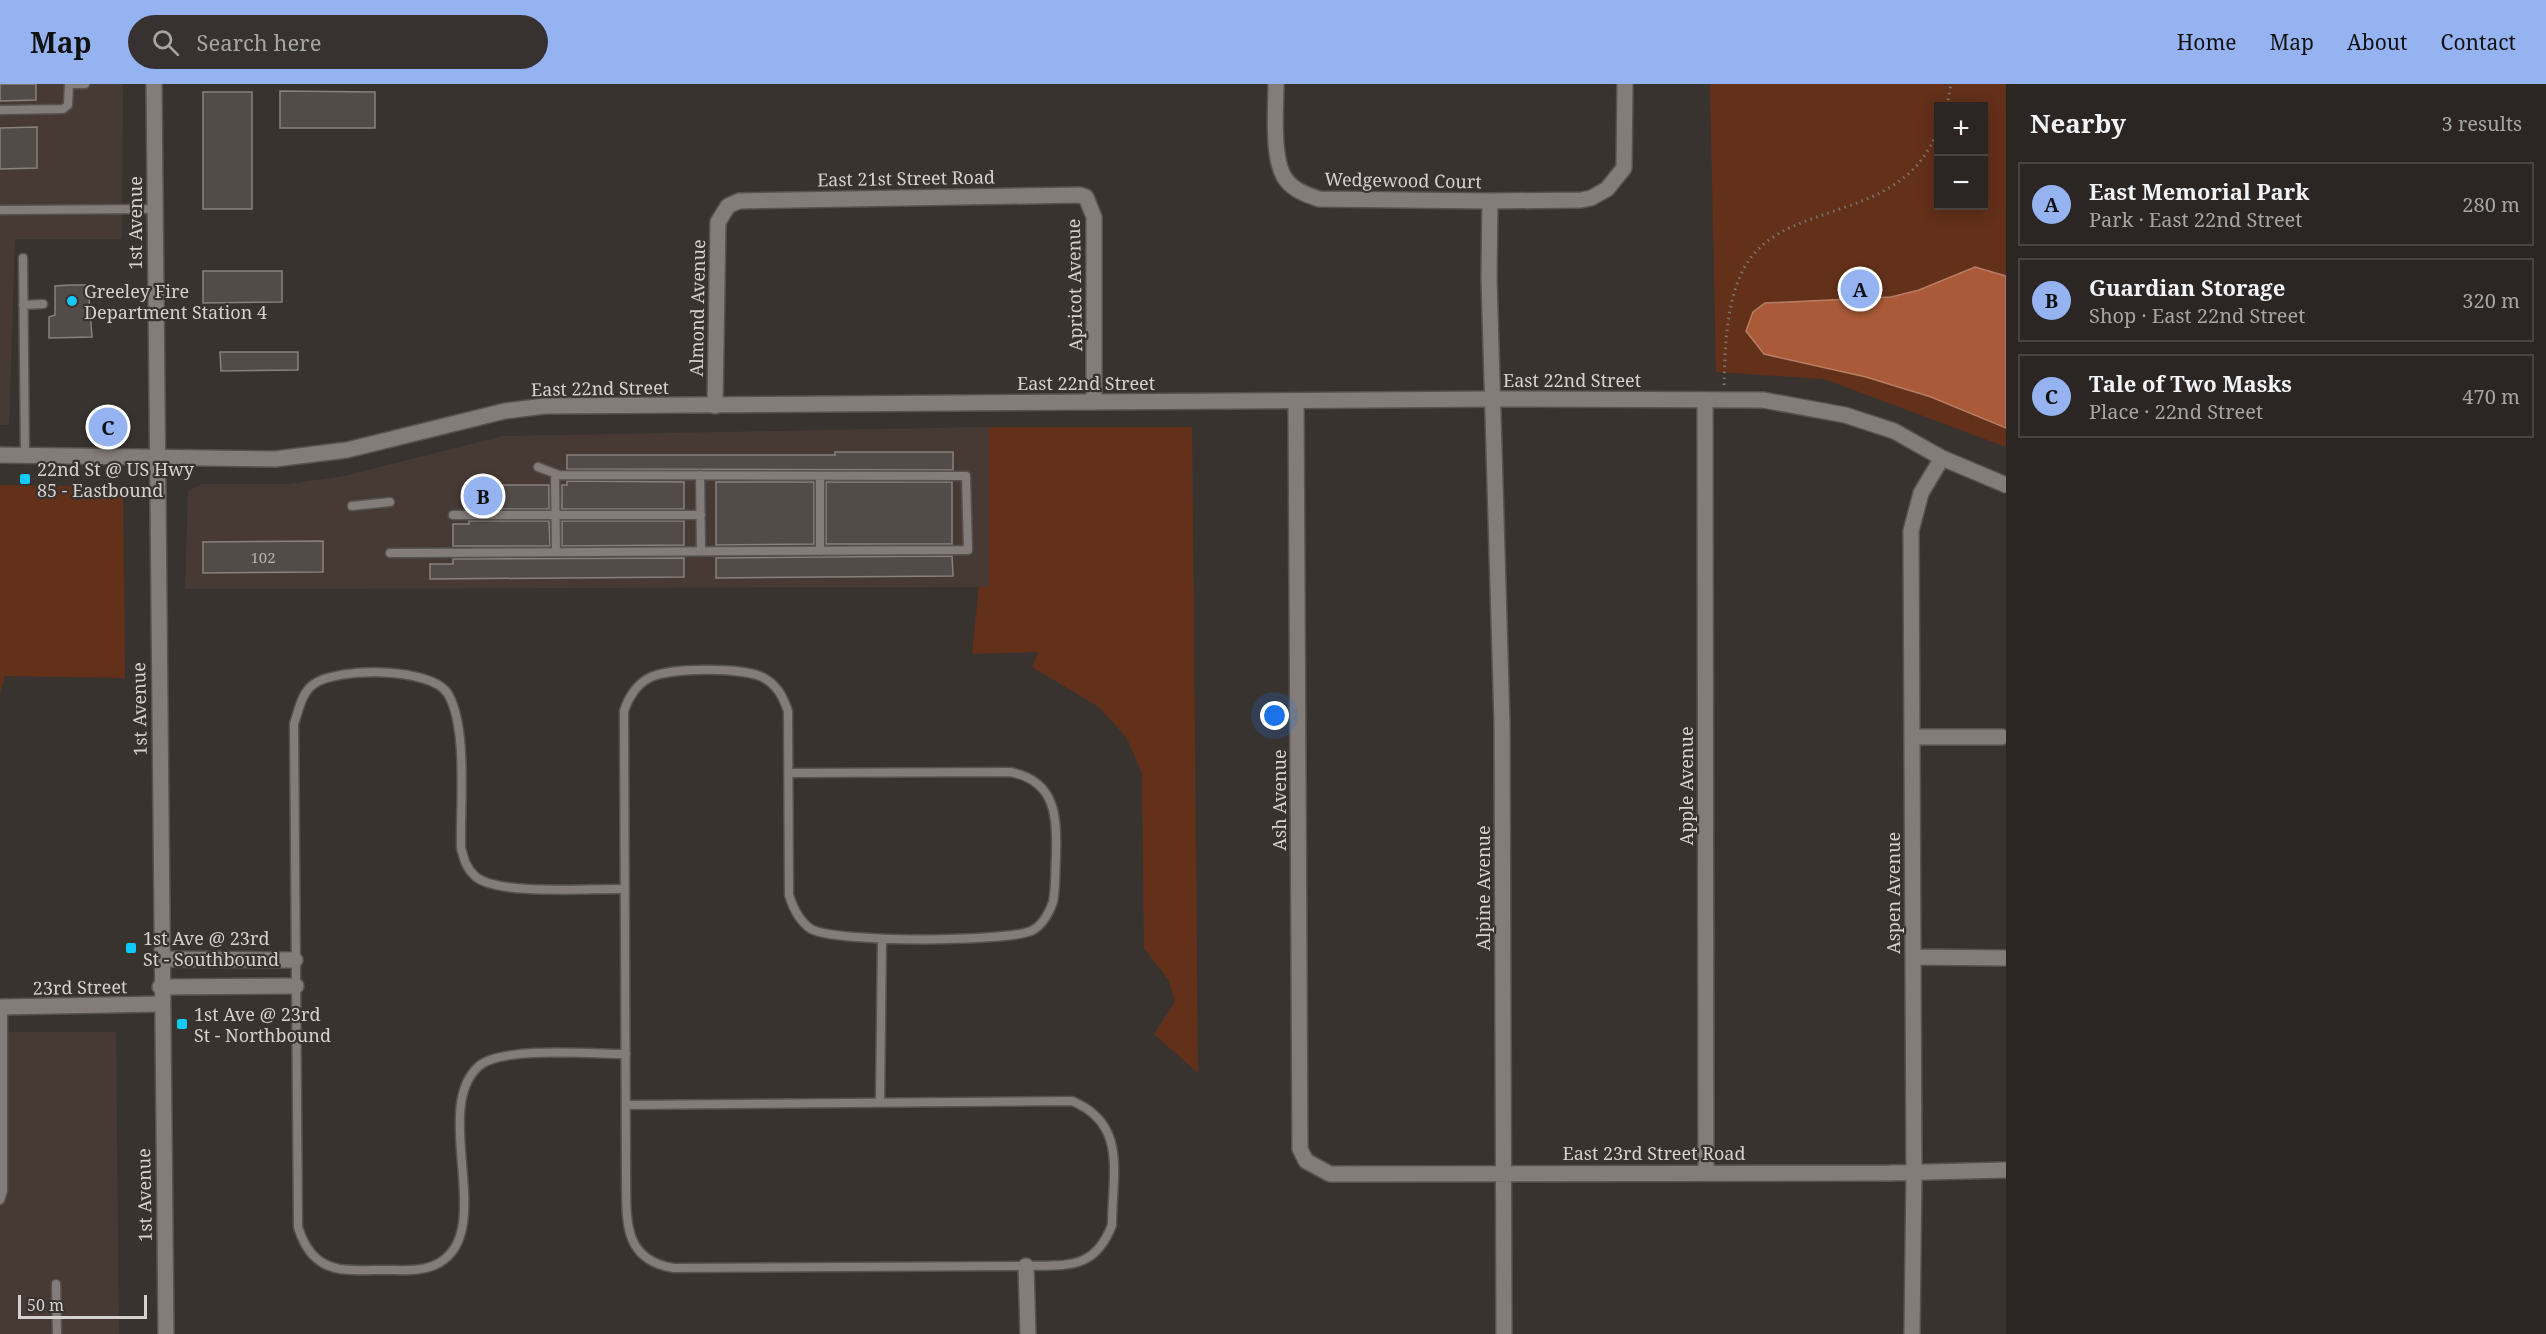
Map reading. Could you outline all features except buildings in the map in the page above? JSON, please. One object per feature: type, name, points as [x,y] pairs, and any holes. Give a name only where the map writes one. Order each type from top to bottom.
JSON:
[{"type":"street","name":"1st Avenue","points":[[154,84],[160,987],[165,1334]]},
{"type":"street","name":"Wedgewood Court","points":[[1276,84],[1278,157],[1281,171],[1288,183],[1302,193],[1319,200],[1490,201],[1494,442]]},
{"type":"street","points":[[1490,201],[1581,200],[1607,189],[1624,168],[1625,84]]},
{"type":"street","name":"East 21st Street Road","points":[[724,212],[728,206],[739,201],[1080,195],[1086,197],[1090,203]]},
{"type":"street","name":"Apricot Avenue","points":[[1090,203],[1094,217],[1094,402]]},
{"type":"street","name":"Almond Avenue","points":[[715,406],[718,222],[724,212]]},
{"type":"street","name":"East 22nd Street","points":[[0,455],[275,459],[347,450],[505,411],[545,406],[1493,399],[1763,400],[1845,415],[1894,431],[1942,458],[2006,485]]},
{"type":"street","name":"Apple Avenue","points":[[1705,400],[1706,1173]]},
{"type":"street","name":"Ash Avenue","points":[[1296,401],[1300,1149],[1306,1161]]},
{"type":"street","name":"Alpine Avenue","points":[[1494,442],[1502,723],[1504,1334]]},
{"type":"street","name":"Aspen Avenue","points":[[1912,1334],[1914,1173],[1911,531],[1921,493],[1942,458]]},
{"type":"street","points":[[1912,737],[2002,737]]},
{"type":"street","points":[[1913,957],[2004,958]]},
{"type":"street","points":[[161,959],[295,960]]},
{"type":"street","points":[[160,987],[296,986]]},
{"type":"street","name":"23rd Street","points":[[2,1007],[161,1004]]},
{"type":"street","name":"East 23rd Street Road","points":[[1306,1161],[1330,1174],[1914,1173],[2006,1170]]},
{"type":"street","points":[[1026,1266],[1028,1334]]},
{"type":"lane","points":[[0,110],[63,109],[68,105],[69,84],[85,84]]},
{"type":"lane","points":[[0,210],[154,209]]},
{"type":"lane","points":[[23,258],[25,455]]},
{"type":"lane","points":[[23,305],[43,304]]},
{"type":"lane","points":[[390,553],[968,550],[966,476],[555,474],[538,467]]},
{"type":"lane","points":[[555,474],[556,552]]},
{"type":"lane","points":[[700,476],[701,551]]},
{"type":"lane","points":[[820,476],[820,550]]},
{"type":"lane","points":[[352,506],[390,502]]},
{"type":"lane","points":[[453,514],[700,514]]},
{"type":"lane","points":[[627,1104],[1072,1101],[1087,1107],[1101,1119],[1112,1143],[1112,1225],[1108,1236],[1094,1254],[1082,1262],[1026,1266],[662,1266],[639,1252],[631,1240],[628,1222],[624,889],[624,711],[635,689],[649,678],[674,672],[723,671],[746,672],[767,679],[777,688],[788,711],[789,895],[793,909],[806,925],[823,934],[882,939],[1008,936],[1038,926],[1050,911],[1054,895],[1055,819],[1051,801],[1039,784],[1010,772],[789,773]]},
{"type":"lane","points":[[624,889],[501,888],[476,877],[465,864],[460,848],[459,721],[447,691],[438,684],[417,675],[336,675],[315,683],[307,690],[294,724],[298,1227],[308,1251],[319,1261],[341,1269],[415,1270],[438,1263],[452,1252],[463,1227],[462,1101],[470,1076],[480,1065],[509,1054],[626,1054]]},
{"type":"lane","points":[[880,1101],[882,939]]},
{"type":"lane","points":[[0,1200],[3,1191],[2,1007]]},
{"type":"lane","points":[[56,1284],[57,1334]]},
{"type":"path","points":[[1948,102],[1951,84]]},
{"type":"path","points":[[1724,400],[1726,336],[1734,294],[1743,271],[1757,252],[1789,229],[1894,187],[1913,171],[1934,136]]},
{"type":"shaded area","points":[[0,84],[123,84],[122,239],[15,239],[9,425],[0,425]]},
{"type":"shaded area","points":[[1710,84],[2006,84],[2006,447],[1824,379],[1716,372]]},
{"type":"shaded area","points":[[1975,267],[2006,276],[2006,428],[1931,397],[1866,377],[1764,354],[1746,331],[1753,312],[1765,303],[1891,297],[1919,290]]},
{"type":"shaded area","points":[[989,427],[989,587],[185,589],[188,491],[202,484],[289,484],[344,476],[503,436]]},
{"type":"shaded area","points":[[989,427],[1192,427],[1198,1073],[1154,1034],[1175,1002],[1169,981],[1144,948],[1142,773],[1126,737],[1099,707],[1032,667],[1038,652],[972,654],[979,587],[989,586]]},
{"type":"shaded area","points":[[0,485],[123,487],[125,678],[5,676],[0,694]]},
{"type":"shaded area","points":[[0,1032],[116,1032],[119,1334],[0,1334]]},
{"type":"place","name":"East Memorial Park","points":[[1860,289]]},
{"type":"place","name":"Greeley Fire Department Station 4","points":[[72,301]]},
{"type":"place","name":"Tale of Two Masks","points":[[108,427]]},
{"type":"place","name":"22nd St @ US Hwy 85 - Eastbound","points":[[25,479]]},
{"type":"place","name":"Guardian Storage","points":[[483,496]]},
{"type":"place","name":"1st Ave @ 23rd St - Southbound","points":[[131,948]]},
{"type":"place","name":"1st Ave @ 23rd St - Northbound","points":[[182,1024]]}]
